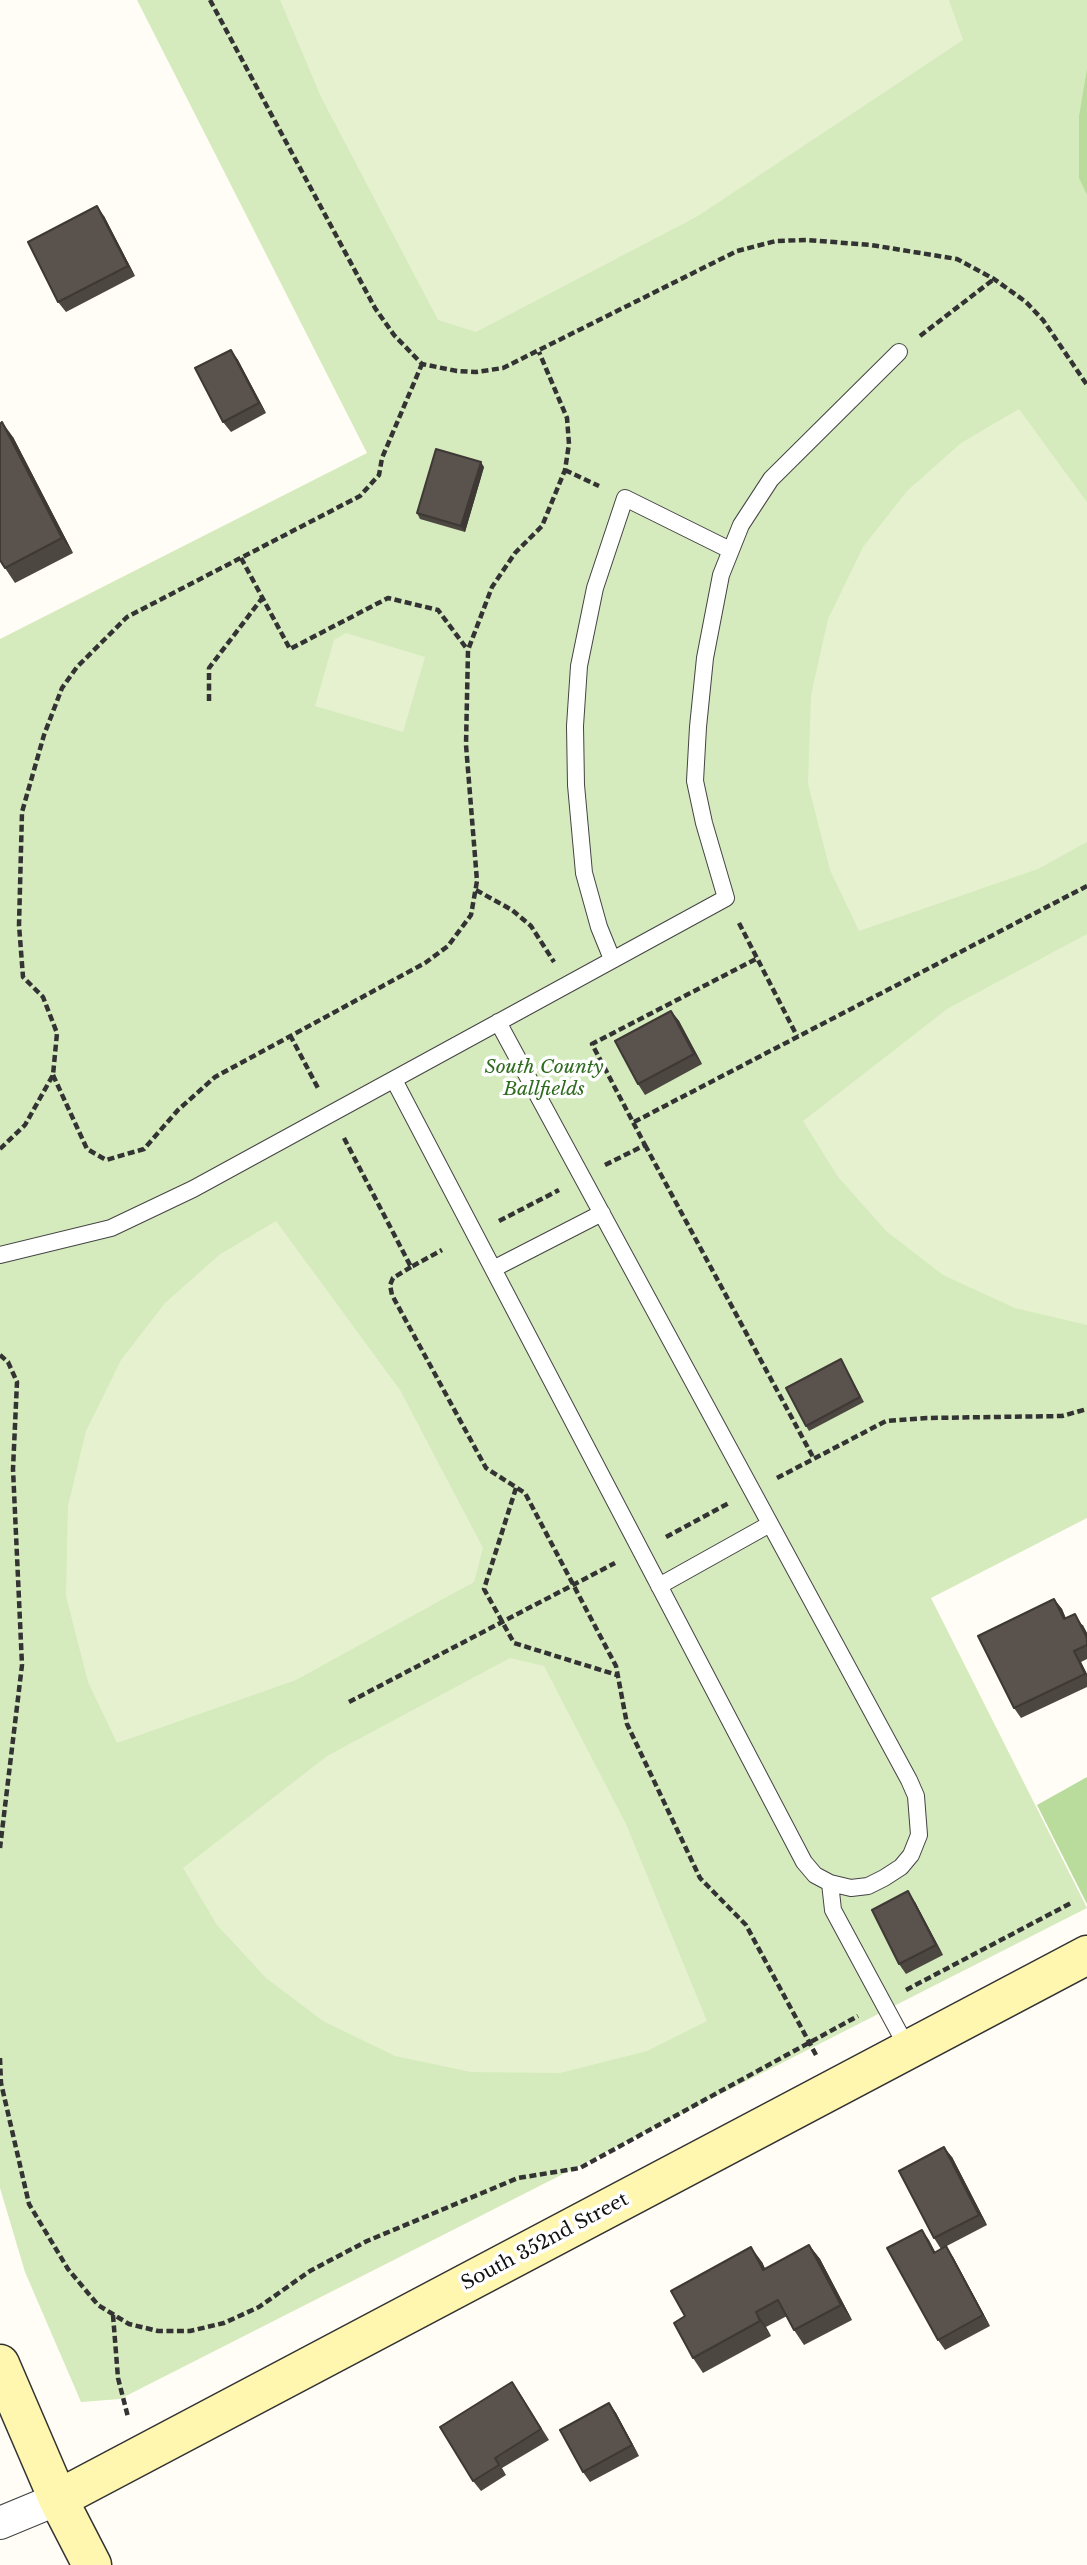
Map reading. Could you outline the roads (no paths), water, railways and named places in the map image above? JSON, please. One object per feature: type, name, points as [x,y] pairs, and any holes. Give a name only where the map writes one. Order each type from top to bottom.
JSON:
[{"type":"street","name":"South 352nd Street","points":[[0,2523],[58,2499],[1087,1955]]},
{"type":"street","points":[[0,2364],[58,2499],[92,2565]]},
{"type":"lane","points":[[0,1255],[111,1228],[193,1189],[726,898],[695,781],[705,657],[720,576],[741,525],[771,479],[899,352]]},
{"type":"lane","points":[[612,960],[599,927],[584,873],[576,785],[575,726],[579,666],[595,588],[625,498],[730,551]]},
{"type":"lane","points":[[394,1080],[804,1861],[815,1875],[830,1883],[851,1888],[867,1885],[901,1867],[911,1855],[919,1835],[916,1796],[498,1023]]},
{"type":"lane","points":[[493,1269],[601,1213]]},
{"type":"lane","points":[[660,1586],[770,1524]]},
{"type":"lane","points":[[830,1883],[833,1910],[908,2049]]},
{"type":"park label","name":"South County Ballfields","points":[[544,1079]]}]
